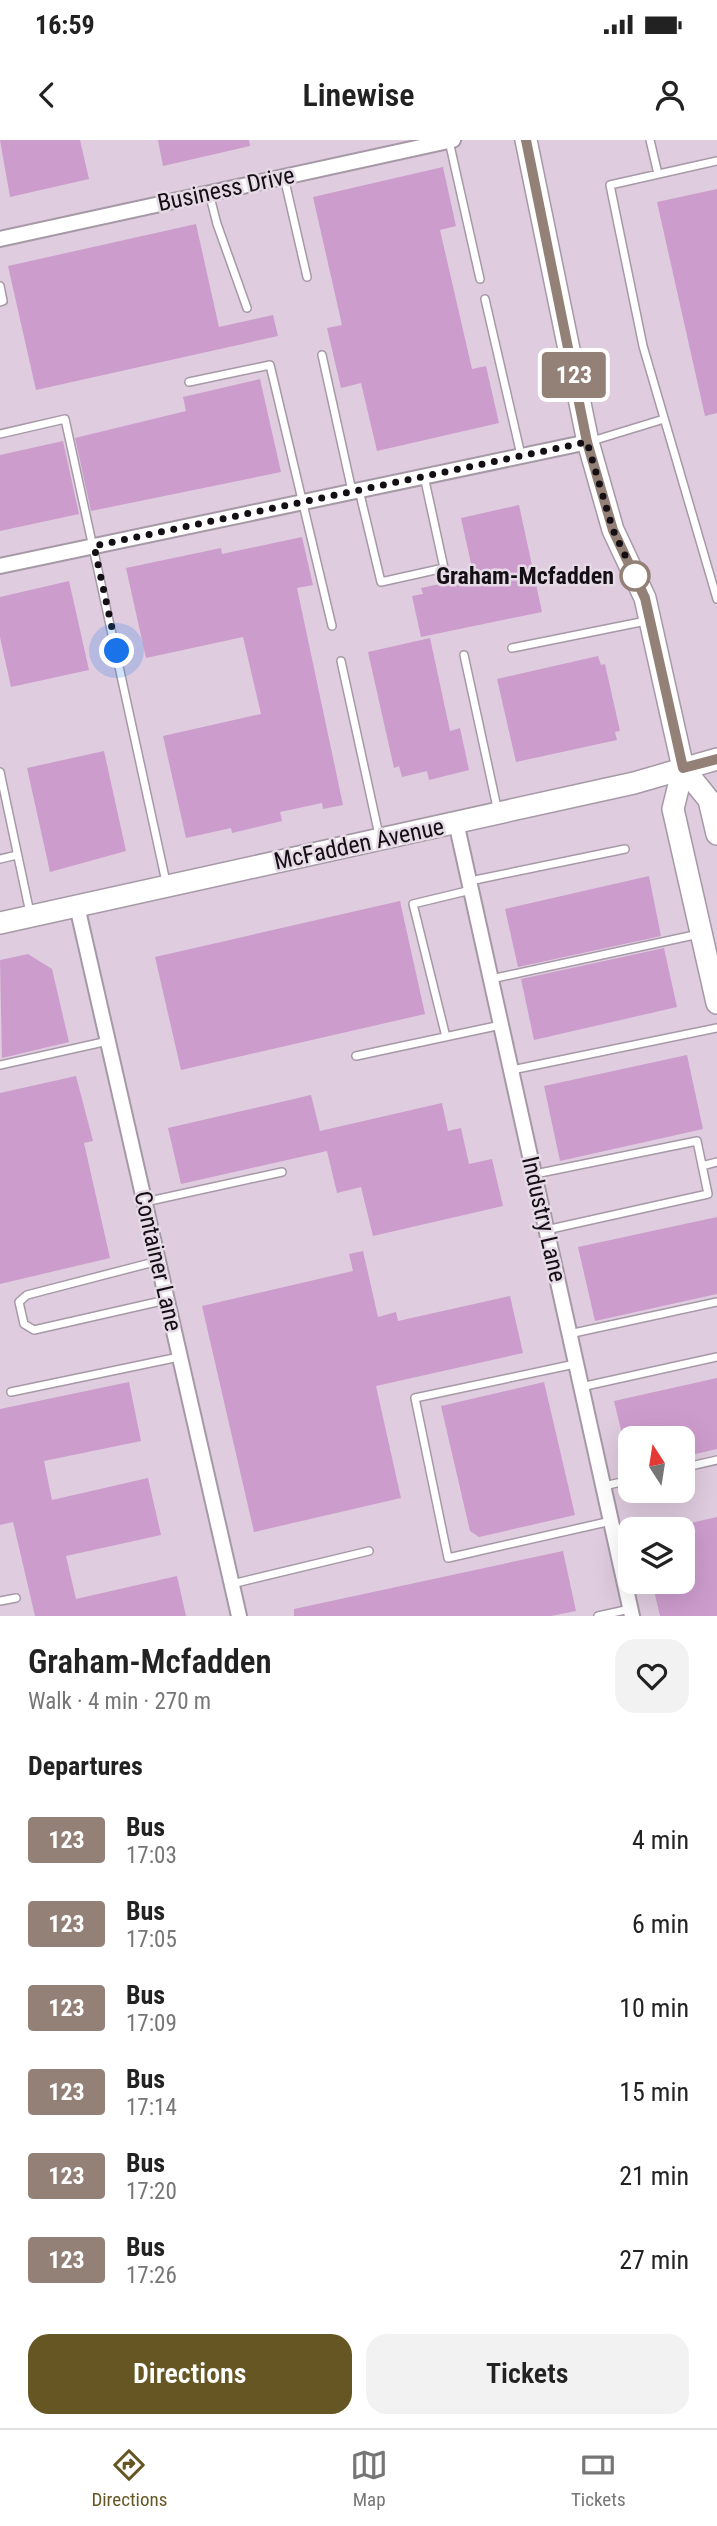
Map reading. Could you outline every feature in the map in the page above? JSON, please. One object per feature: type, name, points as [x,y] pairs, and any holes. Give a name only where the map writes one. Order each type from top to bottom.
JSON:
[{"type":"street","name":"Business Drive","points":[[0,239],[451,140]]},
{"type":"street","points":[[526,140],[587,442],[613,530],[645,598],[683,768],[673,809],[717,1003]]},
{"type":"street","points":[[0,566],[587,442]]},
{"type":"street","name":"McFadden Avenue","points":[[0,923],[498,813],[717,759]]},
{"type":"street","points":[[683,768],[709,800],[717,834]]},
{"type":"street","name":"Industry Lane","points":[[456,822],[632,1613]]},
{"type":"street","name":"Container Lane","points":[[77,906],[239,1616]]},
{"type":"lane","points":[[451,140],[480,279]]},
{"type":"lane","points":[[650,140],[658,174]]},
{"type":"lane","points":[[717,161],[610,185],[643,346],[717,599]]},
{"type":"lane","points":[[284,176],[307,277]]},
{"type":"lane","points":[[209,193],[217,224],[247,308]]},
{"type":"lane","points":[[0,286],[3,301],[0,302]]},
{"type":"lane","points":[[485,299],[521,455]]},
{"type":"lane","points":[[322,355],[381,582],[444,568],[424,476]]},
{"type":"lane","points":[[189,382],[270,365],[332,626]]},
{"type":"lane","points":[[0,434],[65,419],[167,886]]},
{"type":"lane","points":[[587,442],[664,419]]},
{"type":"lane","points":[[512,648],[650,620]]},
{"type":"lane","points":[[464,655],[498,813]]},
{"type":"lane","points":[[341,662],[380,839]]},
{"type":"lane","points":[[0,772],[31,917]]},
{"type":"lane","points":[[446,1037],[413,904],[470,886],[625,849]]},
{"type":"lane","points":[[0,859],[18,855]]},
{"type":"lane","points":[[491,979],[701,933]]},
{"type":"lane","points":[[356,1056],[501,1025]]},
{"type":"lane","points":[[511,1071],[717,1028]]},
{"type":"lane","points":[[0,1065],[108,1041]]},
{"type":"lane","points":[[534,1175],[697,1142],[708,1194],[546,1230]]},
{"type":"lane","points":[[702,1166],[717,1162]]},
{"type":"lane","points":[[144,1202],[282,1172]]},
{"type":"lane","points":[[158,1261],[27,1295],[19,1302],[24,1324],[34,1330],[166,1300]]},
{"type":"lane","points":[[569,1334],[717,1302]]},
{"type":"lane","points":[[11,1392],[179,1357]]},
{"type":"lane","points":[[581,1387],[717,1357]]},
{"type":"lane","points":[[576,1364],[415,1398],[430,1481],[448,1558],[611,1521]]},
{"type":"lane","points":[[695,1465],[717,1460]]},
{"type":"lane","points":[[604,1486],[618,1483]]},
{"type":"lane","points":[[231,1584],[369,1551]]},
{"type":"lane","points":[[0,1601],[16,1598]]},
{"type":"lane","points":[[598,1616],[632,1613]]},
{"type":"shaded area","points":[[0,140],[717,140],[717,1616],[0,1616]]},
{"type":"building","points":[[0,140],[80,140],[89,179],[10,197]]},
{"type":"building","points":[[158,140],[249,140],[250,146],[163,166]]},
{"type":"building","points":[[443,167],[456,226],[440,230],[472,369],[486,366],[499,423],[377,451],[361,383],[341,388],[327,328],[342,325],[313,197]]},
{"type":"building","points":[[717,189],[717,413],[705,416],[657,202]]},
{"type":"building","points":[[196,224],[219,327],[273,315],[278,336],[36,390],[8,266]]},
{"type":"building","points":[[260,379],[281,472],[91,511],[75,438],[186,411],[183,397]]},
{"type":"building","points":[[63,441],[79,514],[0,531],[0,455]]},
{"type":"building","points":[[519,505],[542,612],[421,637],[412,596],[423,594],[421,588],[474,577],[461,518]]},
{"type":"building","points":[[302,537],[313,585],[297,588],[343,805],[323,809],[322,803],[280,812],[282,821],[232,833],[231,828],[186,838],[163,736],[261,714],[243,637],[146,658],[126,568],[221,548],[222,554]]},
{"type":"building","points":[[69,581],[89,670],[11,687],[0,637],[0,597]]},
{"type":"building","points":[[430,638],[450,731],[460,728],[469,770],[429,780],[427,771],[402,777],[399,766],[394,768],[368,652]]},
{"type":"building","points":[[598,656],[601,665],[605,664],[620,731],[615,732],[617,740],[516,762],[497,679]]},
{"type":"building","points":[[104,751],[126,851],[50,872],[27,768]]},
{"type":"building","points":[[649,876],[661,936],[518,967],[505,909]]},
{"type":"building","points":[[400,901],[425,1014],[181,1070],[155,957]]},
{"type":"building","points":[[664,948],[677,1007],[534,1040],[521,979]]},
{"type":"building","points":[[28,954],[52,969],[69,1042],[2,1058],[0,960]]},
{"type":"building","points":[[687,1055],[703,1129],[560,1161],[544,1086]]},
{"type":"building","points":[[76,1076],[93,1141],[84,1143],[110,1258],[0,1284],[0,1093]]},
{"type":"building","points":[[311,1095],[320,1131],[442,1103],[448,1131],[461,1128],[469,1164],[492,1159],[503,1206],[373,1236],[361,1187],[337,1193],[327,1151],[181,1184],[168,1128]]},
{"type":"building","points":[[717,1217],[717,1294],[595,1321],[578,1247]]},
{"type":"building","points":[[363,1251],[378,1317],[396,1312],[398,1321],[510,1296],[523,1353],[376,1386],[401,1498],[254,1532],[202,1306],[353,1271],[349,1254]]},
{"type":"building","points":[[717,1378],[717,1449],[695,1454],[695,1426],[620,1426],[614,1401]]},
{"type":"building","points":[[129,1382],[141,1441],[44,1461],[52,1500],[148,1478],[161,1535],[66,1556],[76,1599],[177,1576],[186,1616],[35,1616],[13,1522],[0,1525],[0,1409]]},
{"type":"building","points":[[544,1382],[575,1515],[479,1537],[470,1531],[441,1406]]},
{"type":"building","points":[[717,1517],[717,1616],[660,1616],[655,1594],[695,1594],[695,1522]]},
{"type":"building","points":[[563,1551],[576,1611],[551,1616],[294,1616],[294,1609]]},
{"type":"bus line","name":"123","points":[[526,140],[587,442],[613,530],[645,598],[683,768],[717,759]]},
{"type":"place","name":"Graham-Mcfadden","points":[[635,576]]},
{"type":"route","points":[[117,651],[94,546],[587,442],[613,530],[635,576]]}]
